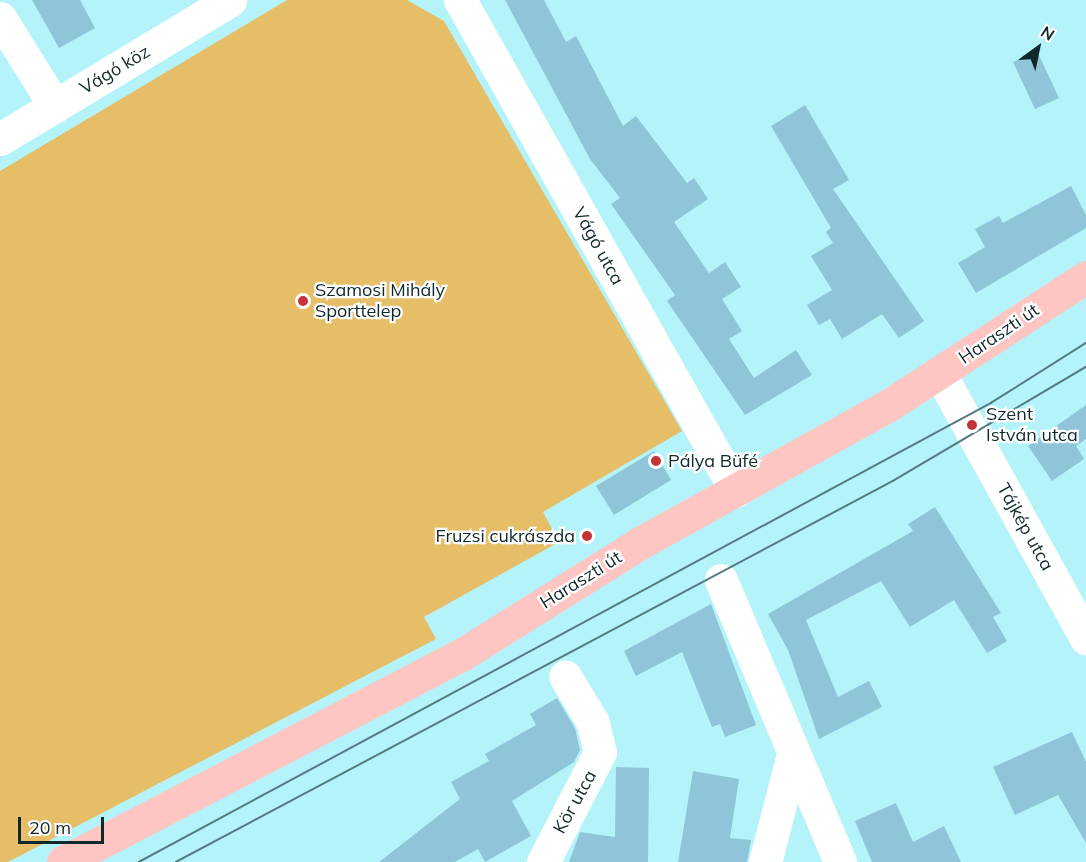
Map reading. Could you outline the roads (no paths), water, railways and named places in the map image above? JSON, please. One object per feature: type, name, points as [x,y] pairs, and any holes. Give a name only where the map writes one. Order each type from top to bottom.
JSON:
[{"type":"main road","name":"Haraszti út","points":[[63,862],[463,654],[640,543],[889,405],[1086,277]]},
{"type":"street","name":"Vágó köz","points":[[0,139],[228,0]]},
{"type":"street","name":"Vágó utca","points":[[460,0],[736,491]]},
{"type":"street","points":[[0,18],[55,106]]},
{"type":"street","name":"Tájkép utca","points":[[940,374],[962,418],[1086,638]]},
{"type":"street","points":[[889,405],[930,400],[962,418]]},
{"type":"street","points":[[721,580],[792,758],[840,862]]},
{"type":"street","name":"Kör utca","points":[[543,862],[600,752],[592,721],[565,676]]},
{"type":"street","points":[[765,862],[792,758]]},
{"type":"tram line","points":[[139,862],[991,403],[1086,343]]},
{"type":"tram line","points":[[176,862],[893,481],[1086,367]]},
{"type":"place","name":"Szamosi Mihály Sporttelep","points":[[303,301]]},
{"type":"place","name":"Szent István utca","points":[[972,425]]},
{"type":"place","name":"Pálya Büfé","points":[[656,461]]},
{"type":"place","name":"Fruzsi cukrászda","points":[[587,536]]}]
